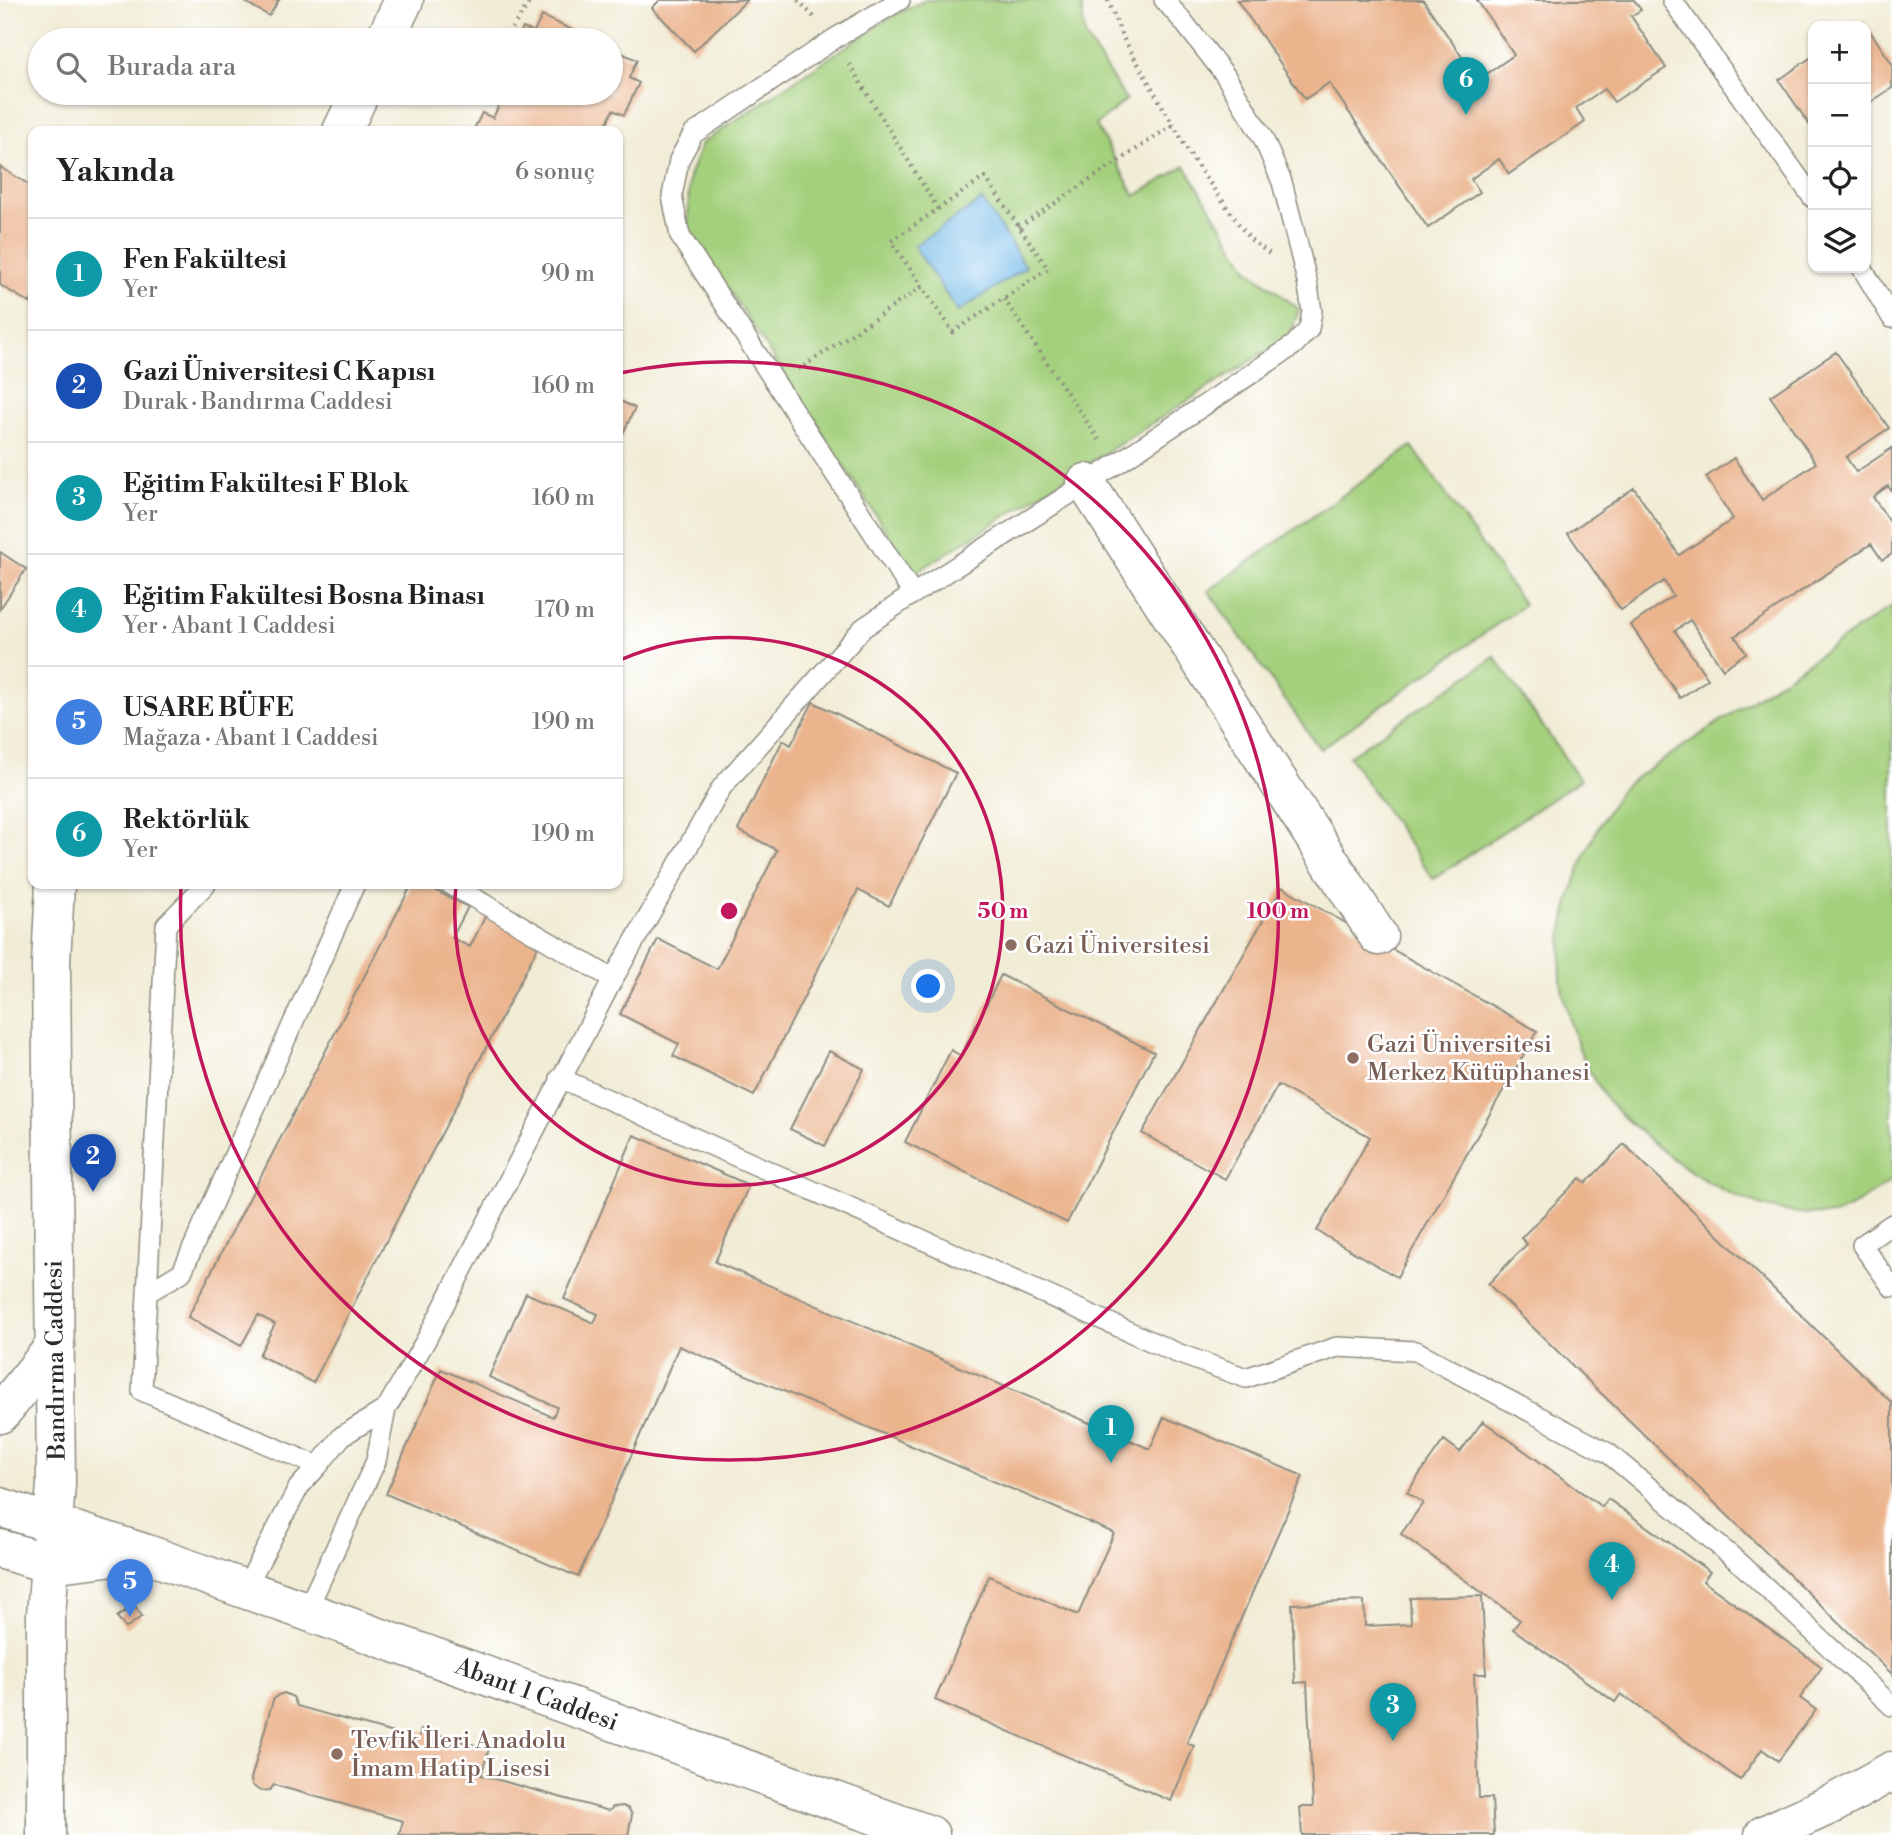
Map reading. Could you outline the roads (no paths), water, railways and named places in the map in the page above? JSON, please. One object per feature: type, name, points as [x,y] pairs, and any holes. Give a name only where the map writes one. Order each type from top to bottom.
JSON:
[{"type":"street","points":[[391,28],[404,0]]},
{"type":"street","points":[[344,126],[354,105]]},
{"type":"street","points":[[1101,474],[1378,936]]},
{"type":"street","name":"Bandırma Caddesi","points":[[46,1835],[46,1623],[57,1484],[51,976],[55,889]]},
{"type":"street","points":[[0,1414],[55,1346]]},
{"type":"street","name":"Abant 1 Caddesi","points":[[0,1507],[144,1553],[930,1835]]},
{"type":"street","name":"Abant 1 Caddesi","points":[[0,1549],[50,1564],[144,1553]]},
{"type":"street","points":[[1764,1835],[1834,1804],[1892,1771]]},
{"type":"lane","points":[[900,0],[834,39],[693,134],[679,160],[672,196],[680,236],[913,594]]},
{"type":"lane","points":[[306,1612],[376,1461],[386,1409],[426,1340],[613,979],[722,787],[863,628],[1294,345],[1309,329],[1312,311],[1307,281],[1282,182],[1263,138],[1225,75],[1164,0]]},
{"type":"lane","points":[[1672,0],[1808,191]]},
{"type":"lane","points":[[1865,273],[1892,318]]},
{"type":"lane","points":[[201,889],[166,925],[142,1391],[318,1466]]},
{"type":"lane","points":[[147,1293],[182,1272],[353,889]]},
{"type":"lane","points":[[459,889],[613,979]]},
{"type":"lane","points":[[561,1078],[1177,1353],[1246,1378],[1338,1347],[1416,1351],[1608,1453],[1741,1564],[1892,1706]]},
{"type":"lane","points":[[1892,1224],[1862,1245],[1892,1287]]},
{"type":"lane","points":[[245,1590],[299,1487],[342,1436],[386,1409]]},
{"type":"water","points":[[982,200],[1026,267],[958,312],[914,246]]},
{"type":"place","name":"Rektörlük","points":[[1466,115]]},
{"type":"place","name":"Gazi Üniversitesi","points":[[1011,945]]},
{"type":"place","name":"Gazi Üniversitesi Merkez Kütüphanesi","points":[[1353,1058]]},
{"type":"place","name":"Gazi Üniversitesi C Kapısı","points":[[93,1192]]},
{"type":"place","name":"Fen Fakültesi","points":[[1111,1463]]},
{"type":"place","name":"Eğitim Fakültesi Bosna Binası","points":[[1612,1600]]},
{"type":"place","name":"USARE BÜFE","points":[[130,1617]]},
{"type":"place","name":"Eğitim Fakültesi F Blok","points":[[1393,1741]]},
{"type":"place","name":"Tevfik İleri Anadolu İmam Hatip Lisesi","points":[[337,1754]]}]
